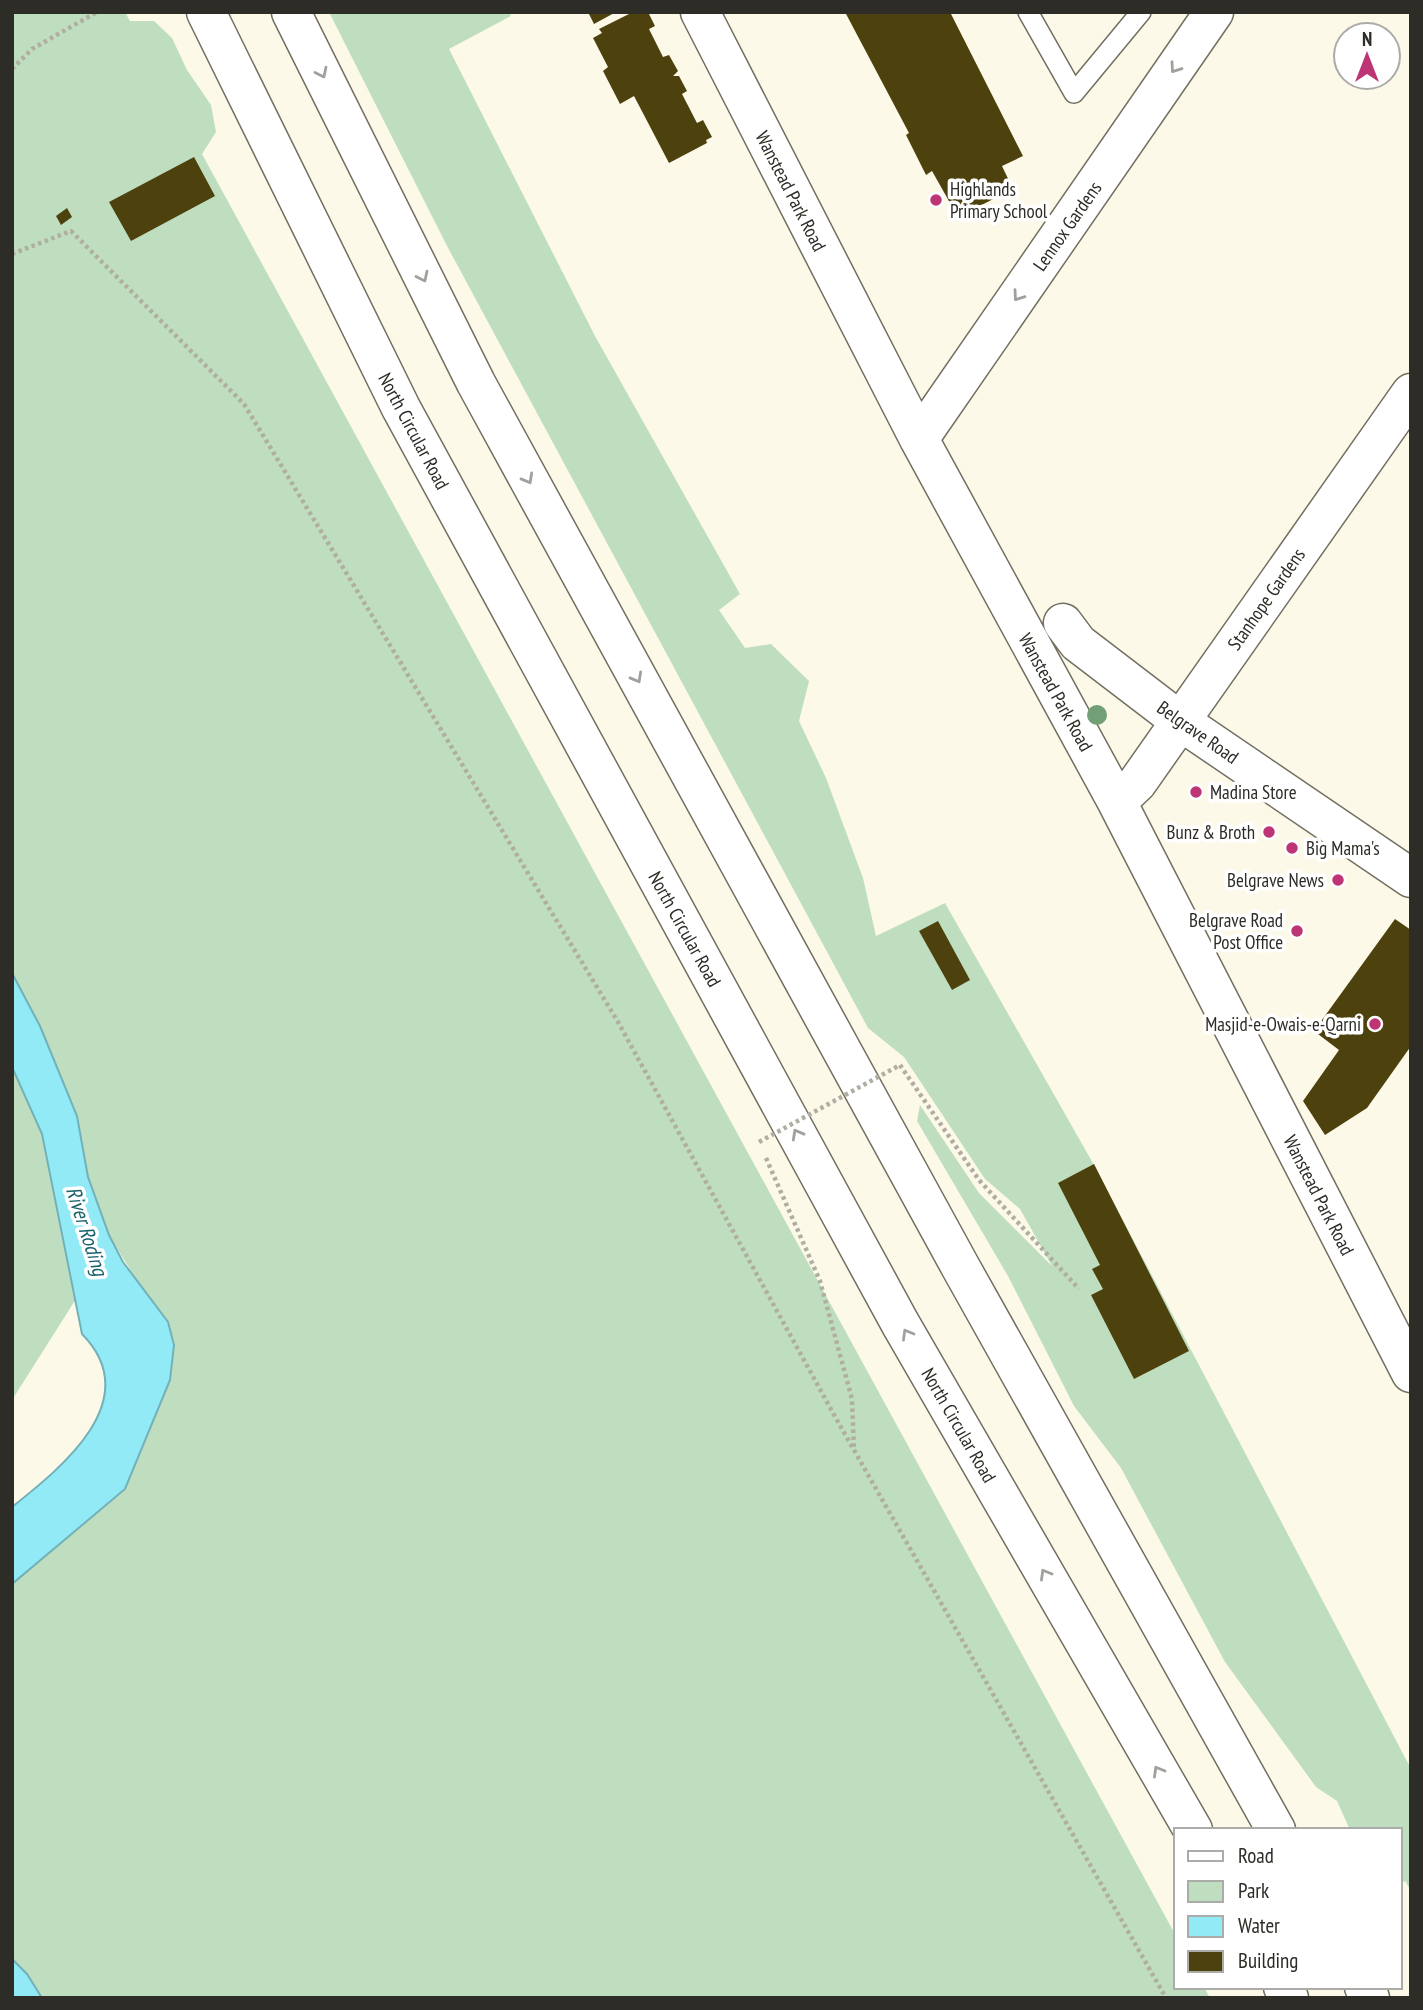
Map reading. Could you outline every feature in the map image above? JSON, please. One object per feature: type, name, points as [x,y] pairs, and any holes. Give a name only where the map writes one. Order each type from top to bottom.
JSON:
[{"type":"main road","name":"North Circular Road","points":[[206,12],[401,408],[900,1323],[1191,1828]]},
{"type":"main road","points":[[291,12],[476,383],[953,1254],[1275,1828]]},
{"type":"main road","name":"Wanstead Park Road","points":[[700,12],[919,439],[1117,802],[1411,1373]]},
{"type":"main road","name":"Lennox Gardens","points":[[919,439],[1214,12]]},
{"type":"main road","name":"Stanhope Gardens","points":[[1117,802],[1138,783],[1411,393]]},
{"type":"main road","name":"Belgrave Road","points":[[1063,623],[1078,643],[1180,721],[1411,878]]},
{"type":"lane","points":[[1028,12],[1074,93],[1140,12]]},
{"type":"path","points":[[12,69],[32,50],[97,12]]},
{"type":"path","points":[[12,254],[71,231],[244,404],[618,1022],[854,1450],[1167,1998]]},
{"type":"path","points":[[854,1450],[852,1399],[820,1281],[759,1142],[900,1065],[978,1180],[1079,1289]]},
{"type":"green space","points":[[12,12],[125,12],[130,21],[154,21],[172,38],[187,70],[211,105],[216,132],[202,154],[1174,1932],[1174,1989],[1205,1989],[1210,1998],[42,1998],[27,1974],[12,1959],[12,1584],[125,1489],[170,1380],[142,1289],[109,1235],[88,1177],[77,1116],[40,1026],[12,973]]},
{"type":"green space","points":[[329,12],[509,12],[511,16],[449,49],[595,336],[740,594],[719,610],[745,648],[771,644],[809,681],[799,721],[826,778],[863,878],[876,936],[945,903],[1094,1165],[1411,1769],[1411,1891],[1405,1881],[1402,1883],[1402,1828],[1349,1828],[1337,1801],[1316,1787],[1225,1662],[1121,1468],[1074,1406],[1008,1276],[917,1121],[920,1105],[979,1193],[1052,1266],[1020,1209],[985,1179],[904,1057],[868,1028],[446,244]]},
{"type":"green space","points":[[12,1067],[42,1134],[76,1299],[12,1400]]},
{"type":"water","name":"River Roding","points":[[12,973],[40,1026],[77,1116],[88,1177],[109,1235],[123,1262],[168,1322],[174,1345],[170,1380],[125,1489],[12,1584],[12,1507],[53,1473],[90,1431],[101,1407],[105,1383],[100,1359],[82,1334],[42,1134],[12,1067]]},
{"type":"water","points":[[12,1959],[27,1974],[42,1998],[12,1998]]},
{"type":"building","points":[[588,12],[616,12],[594,24]]},
{"type":"building","points":[[633,12],[648,12],[655,26],[649,29],[663,57],[669,55],[678,71],[673,76],[679,76],[687,91],[682,94],[697,123],[703,120],[712,137],[706,140],[707,143],[669,163],[634,96],[620,104],[603,71],[608,67],[593,38],[602,33],[599,29]]},
{"type":"building","points":[[845,12],[950,12],[1023,156],[1002,166],[1013,189],[958,217],[932,171],[926,175],[906,135],[909,133]]},
{"type":"building","points":[[194,157],[215,196],[131,241],[109,202]]},
{"type":"building","points":[[67,208],[72,217],[61,225],[56,216]]},
{"type":"building","name":"Masjid-e-Owais-e-Qarni","points":[[1395,919],[1411,930],[1411,1046],[1367,1108],[1325,1135],[1303,1101],[1339,1050],[1314,1031]]},
{"type":"building","points":[[938,921],[970,980],[952,990],[919,931]]},
{"type":"building","points":[[1094,1164],[1189,1351],[1134,1379],[1091,1295],[1103,1289],[1092,1269],[1100,1265],[1058,1183]]},
{"type":"place","name":"Highlands Primary School","points":[[936,200]]},
{"type":"place","name":"Madina Store","points":[[1196,792]]},
{"type":"place","name":"Bunz & Broth","points":[[1269,832]]},
{"type":"place","name":"Big Mama's","points":[[1292,848]]},
{"type":"place","name":"Belgrave News","points":[[1338,880]]},
{"type":"place","name":"Belgrave Road Post Office","points":[[1297,931]]},
{"type":"place","name":"Masjid-e-Owais-e-Qarni","points":[[1375,1024]]}]
